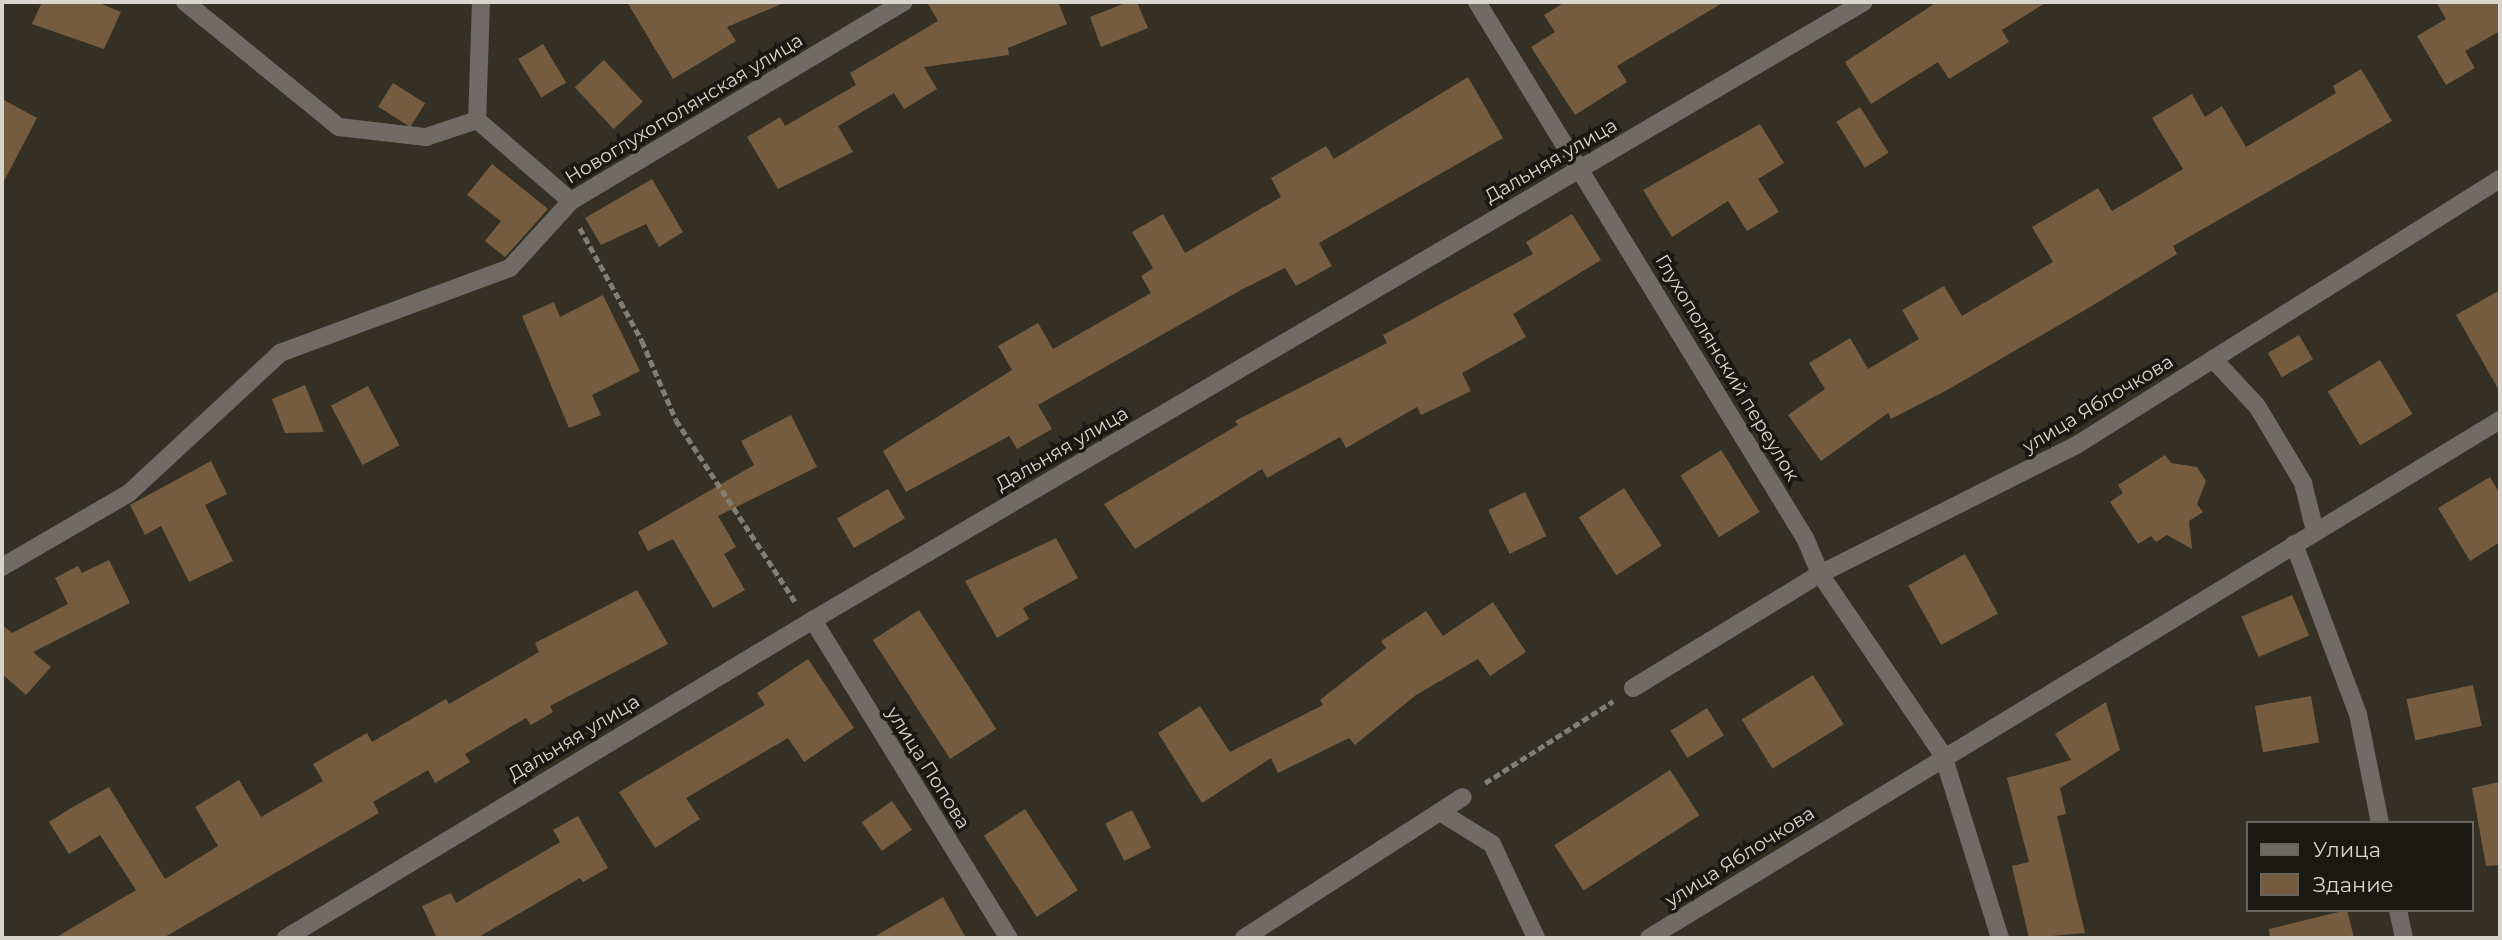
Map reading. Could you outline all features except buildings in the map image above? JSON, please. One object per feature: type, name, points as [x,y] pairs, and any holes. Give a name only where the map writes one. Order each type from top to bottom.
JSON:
[{"type":"street","points":[[186,2],[339,127],[426,137],[477,120]]},
{"type":"street","points":[[477,120],[481,2]]},
{"type":"street","name":"Новоглухополянская улица","points":[[2,567],[129,493],[280,353],[510,268],[571,201],[904,2]]},
{"type":"street","name":"Глухополянский переулок","points":[[1477,2],[1805,538],[1820,574],[1943,755],[2000,938]]},
{"type":"street","name":"Дальняя улица","points":[[286,938],[813,620],[1864,2]]},
{"type":"street","points":[[477,120],[571,201]]},
{"type":"street","name":"улица Яблочкова","points":[[1633,688],[1820,574],[2075,446],[2500,179]]},
{"type":"street","points":[[2213,359],[2257,406],[2304,483],[2315,531]]},
{"type":"street","name":"улица Яблочкова","points":[[1649,938],[1943,755],[2500,420]]},
{"type":"street","points":[[2294,544],[2358,714],[2380,821]]},
{"type":"street","name":"улица Попова","points":[[813,620],[1009,938]]},
{"type":"street","points":[[1244,938],[1464,797]]},
{"type":"street","points":[[1440,812],[1493,844],[1536,938]]},
{"type":"street","points":[[2398,912],[2404,938]]},
{"type":"path","points":[[571,201],[676,420],[786,591],[813,620]]},
{"type":"path","points":[[1464,797],[1633,688]]}]
